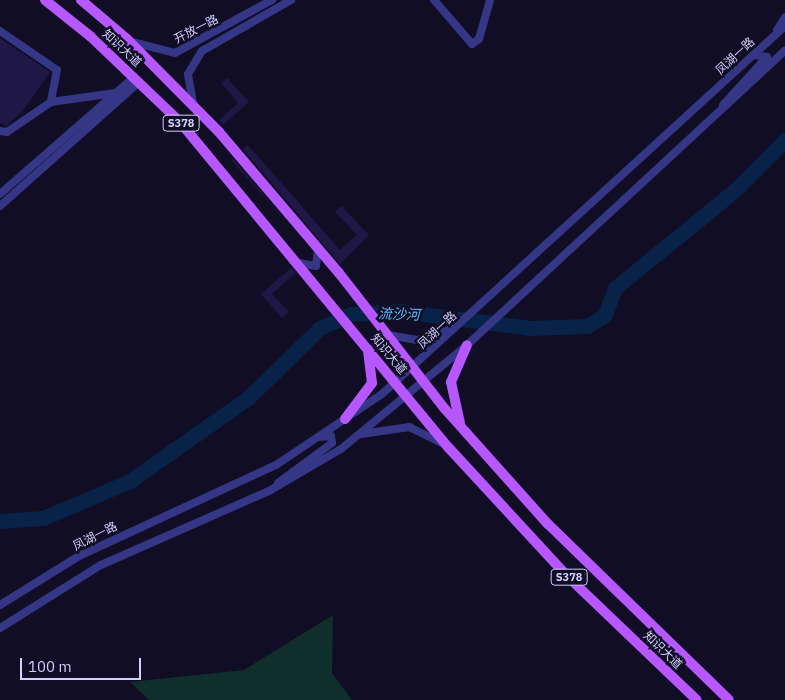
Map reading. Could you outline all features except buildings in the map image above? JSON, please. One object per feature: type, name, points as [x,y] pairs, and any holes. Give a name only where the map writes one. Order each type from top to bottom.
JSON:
[{"type":"main road","name":"知识大道","points":[[45,0],[137,80],[180,122],[408,395],[448,447],[565,574],[697,700]]},
{"type":"main road","name":"知识大道","points":[[81,0],[128,40],[193,103],[339,273],[462,428],[594,573],[729,700]]},
{"type":"main road","points":[[345,420],[372,383],[365,345]]},
{"type":"main road","points":[[462,428],[451,382],[466,345]]},
{"type":"street","name":"开放一路","points":[[128,40],[149,49],[175,53],[272,0]]},
{"type":"street","name":"开放一路","points":[[193,103],[188,74],[198,55],[291,0]]},
{"type":"street","points":[[434,0],[472,44],[479,40],[490,0]]},
{"type":"street","points":[[773,37],[785,17]]},
{"type":"street","name":"凤湖一路","points":[[0,605],[79,556],[250,479],[345,420],[413,367],[482,301],[785,26]]},
{"type":"street","points":[[0,31],[57,70],[52,102]]},
{"type":"street","points":[[0,628],[101,565],[269,491],[329,458],[424,382],[466,345],[498,312],[713,119],[785,51]]},
{"type":"street","points":[[713,119],[734,89],[767,57],[753,55]]},
{"type":"street","points":[[777,60],[785,55]]},
{"type":"street","points":[[0,194],[115,93],[137,80]]},
{"type":"street","points":[[0,206],[137,80]]},
{"type":"street","points":[[0,131],[7,132],[52,102],[115,93]]},
{"type":"street","points":[[299,263],[316,266],[318,249]]},
{"type":"street","points":[[388,335],[417,340],[454,329]]},
{"type":"street","points":[[359,434],[410,427],[448,447]]},
{"type":"street","points":[[269,491],[332,443],[331,436],[320,437]]},
{"type":"green space","points":[[333,615],[332,673],[352,700],[149,700],[130,682],[244,670]]},
{"type":"waterway","name":"流沙河","points":[[0,521],[43,518],[130,481],[249,397],[320,328],[351,314],[401,311],[530,328],[587,326],[605,315],[615,288],[734,191],[785,140]]}]
